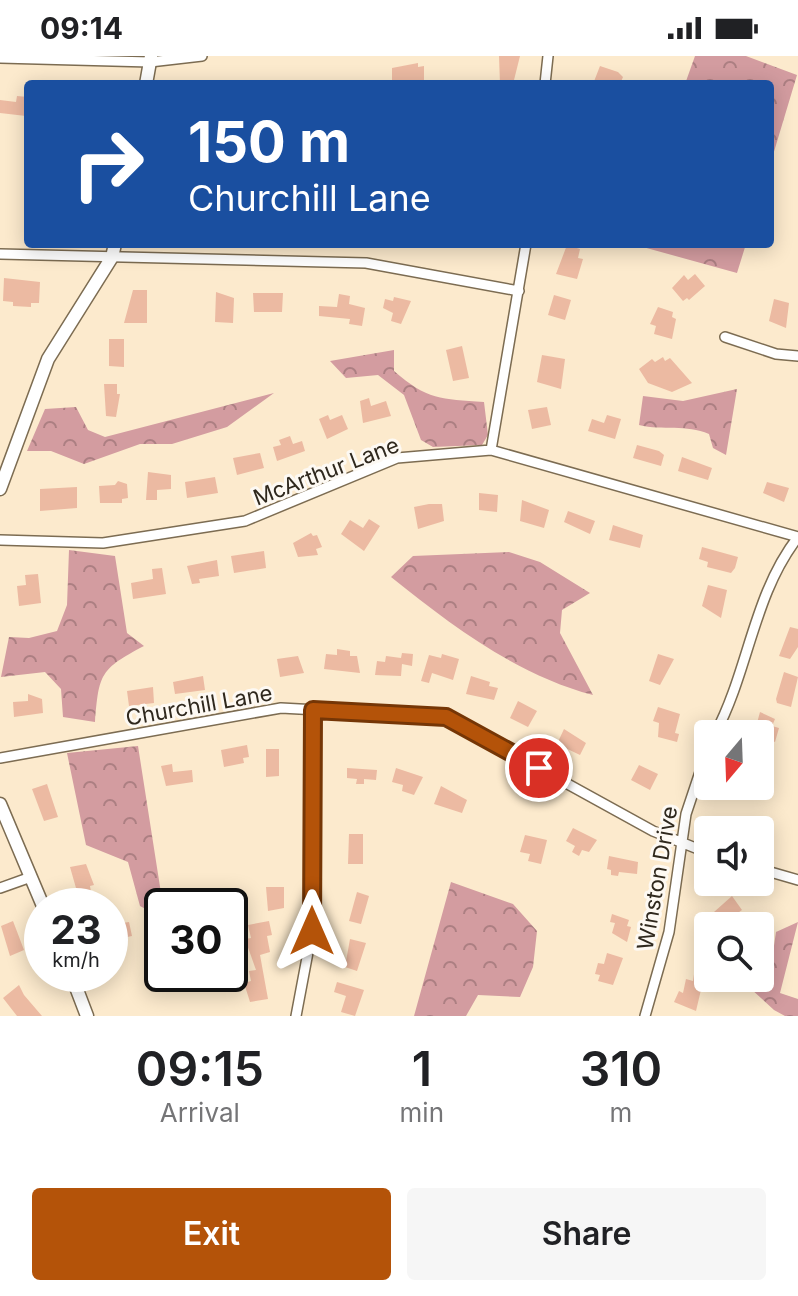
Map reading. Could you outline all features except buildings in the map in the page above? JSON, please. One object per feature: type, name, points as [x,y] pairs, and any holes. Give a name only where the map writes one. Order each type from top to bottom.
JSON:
[{"type":"street","points":[[0,58],[151,59],[202,56]]},
{"type":"street","points":[[545,80],[548,56]]},
{"type":"street","points":[[147,80],[151,59]]},
{"type":"street","points":[[491,450],[525,248]]},
{"type":"street","points":[[0,254],[113,250],[366,263],[519,291]]},
{"type":"street","points":[[0,489],[48,359],[113,250]]},
{"type":"street","points":[[725,337],[776,354],[798,356]]},
{"type":"street","name":"McArthur Lane","points":[[0,540],[103,543],[245,521],[397,458],[491,450],[798,537]]},
{"type":"street","points":[[722,720],[733,698],[768,586],[780,561],[798,537]]},
{"type":"street","name":"Churchill Lane","points":[[0,758],[281,708],[446,717],[694,848]]},
{"type":"street","points":[[296,1016],[312,931],[313,710]]},
{"type":"street","name":"Winston Drive","points":[[645,1016],[669,932],[681,844],[694,783]]},
{"type":"street","points":[[0,804],[36,888]]},
{"type":"street","points":[[774,873],[798,880]]},
{"type":"street","points":[[0,888],[31,877]]},
{"type":"street","points":[[78,992],[87,1016]]},
{"type":"green space","points":[[695,56],[746,56],[797,75],[774,152],[774,80],[686,80]]},
{"type":"green space","points":[[646,248],[745,248],[737,273]]},
{"type":"green space","points":[[394,350],[394,371],[416,388],[445,399],[484,402],[488,435],[482,445],[433,447],[421,440],[404,395],[378,375],[346,378],[330,361]]},
{"type":"green space","points":[[737,389],[726,455],[713,448],[709,434],[683,428],[639,425],[643,396],[683,401]]},
{"type":"green space","points":[[274,393],[227,427],[172,444],[140,444],[84,464],[51,451],[27,451],[45,409],[76,407],[88,430],[105,437]]},
{"type":"green space","points":[[69,550],[115,556],[127,633],[144,646],[118,661],[104,675],[98,693],[95,722],[63,717],[61,689],[45,672],[1,677],[9,637],[29,638],[57,631],[67,605]]},
{"type":"green space","points":[[509,552],[540,562],[590,593],[562,610],[560,633],[593,695],[538,675],[486,647],[391,577],[413,556]]},
{"type":"green space","points":[[138,746],[160,888],[144,888],[144,908],[140,906],[128,862],[86,845],[67,753]]},
{"type":"green space","points":[[451,882],[513,904],[537,931],[533,967],[520,997],[478,995],[466,1016],[414,1016]]},
{"type":"green space","points":[[798,922],[780,993],[798,999],[798,1016],[785,1016],[774,1010],[754,992],[774,992],[776,932]]},
{"type":"route","points":[[312,931],[313,710],[446,717],[539,768]]}]
